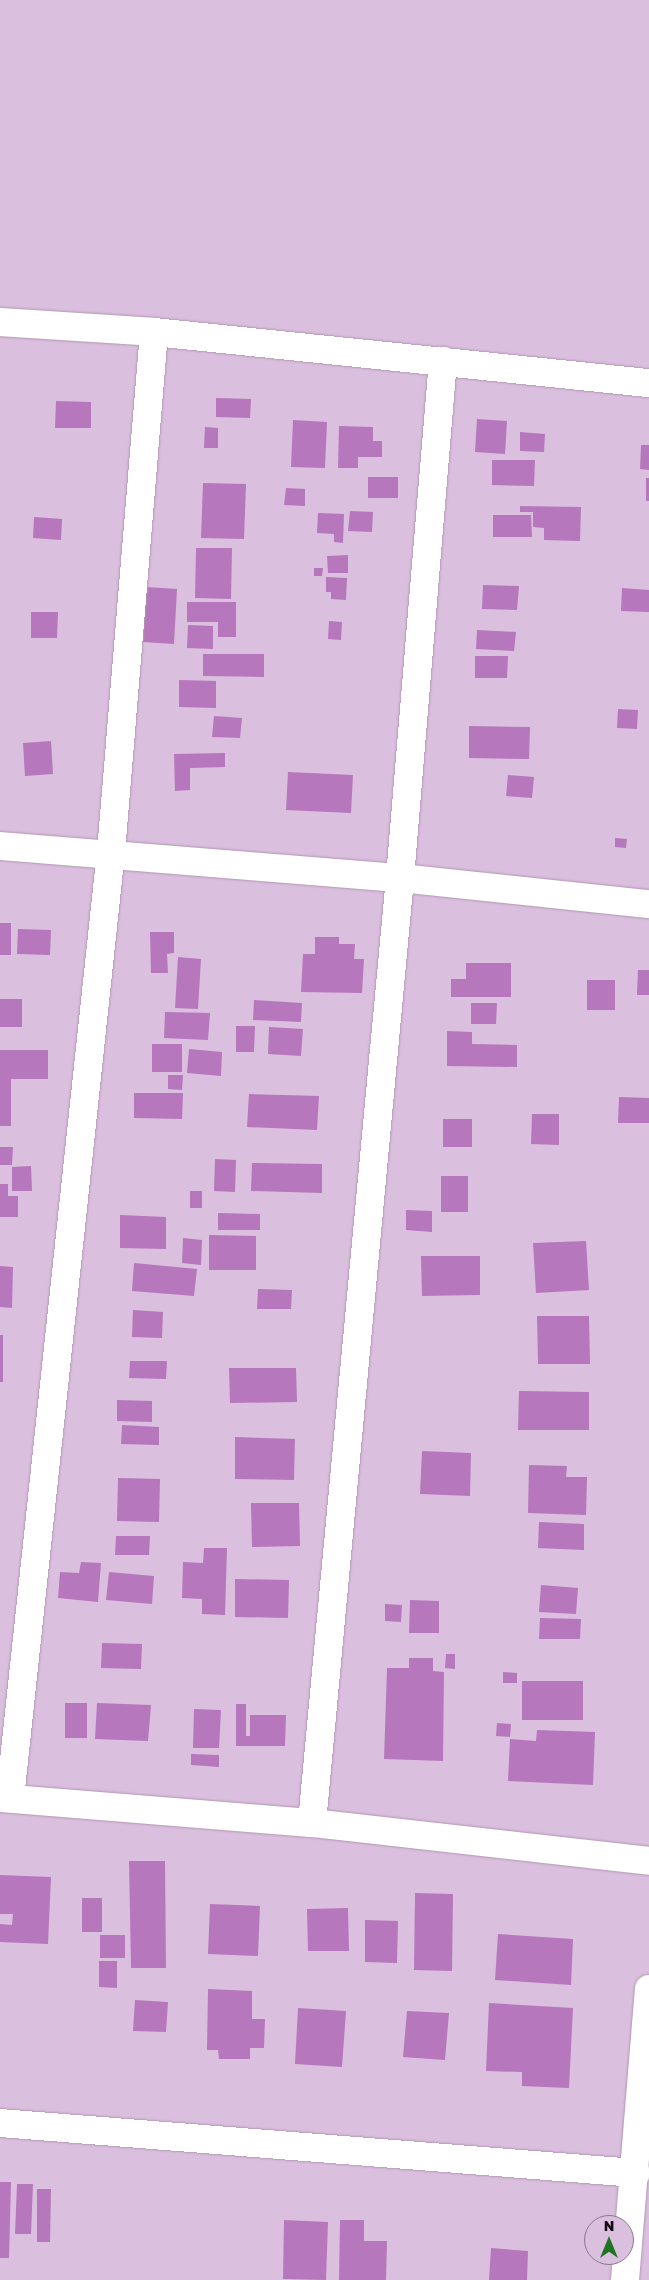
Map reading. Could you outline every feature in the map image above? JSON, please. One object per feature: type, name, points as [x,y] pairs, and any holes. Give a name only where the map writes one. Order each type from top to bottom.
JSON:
[{"type":"street","points":[[0,322],[154,332],[649,383]]},
{"type":"street","points":[[154,332],[111,852],[5,1798],[312,1823],[649,1861]]},
{"type":"street","points":[[312,1823],[400,878],[443,361]]},
{"type":"street","points":[[0,846],[111,852],[400,878],[649,904]]},
{"type":"street","points":[[625,2280],[636,2173],[649,1989]]},
{"type":"street","points":[[0,2123],[636,2173]]},
{"type":"building","points":[[216,398],[251,399],[250,418],[216,417]]},
{"type":"building","points":[[56,401],[91,402],[91,428],[55,428]]},
{"type":"building","points":[[477,419],[507,421],[505,454],[475,452]]},
{"type":"building","points":[[293,420],[327,422],[325,468],[291,467]]},
{"type":"building","points":[[339,426],[373,427],[373,441],[382,441],[382,457],[358,457],[358,468],[338,468]]},
{"type":"building","points":[[205,427],[218,428],[218,448],[204,448]]},
{"type":"building","points":[[520,432],[545,434],[544,452],[520,451]]},
{"type":"building","points":[[641,445],[649,445],[649,470],[640,469]]},
{"type":"building","points":[[492,460],[535,460],[534,486],[492,485]]},
{"type":"building","points":[[368,477],[398,477],[398,498],[368,498]]},
{"type":"building","points":[[646,478],[649,478],[649,501],[646,501]]},
{"type":"building","points":[[203,483],[246,484],[244,539],[201,538]]},
{"type":"building","points":[[286,488],[305,489],[305,506],[284,505]]},
{"type":"building","points":[[520,506],[581,507],[580,541],[544,540],[544,528],[533,527],[533,512],[520,512]]},
{"type":"building","points":[[350,511],[373,512],[372,532],[348,531]]},
{"type":"building","points":[[318,513],[344,514],[343,543],[334,542],[334,534],[317,533]]},
{"type":"building","points":[[493,515],[531,515],[532,537],[493,537]]},
{"type":"building","points":[[34,517],[62,519],[61,540],[33,538]]},
{"type":"building","points":[[196,548],[232,548],[231,599],[195,598]]},
{"type":"building","points":[[348,555],[348,573],[328,573],[327,556]]},
{"type":"building","points":[[314,568],[323,568],[322,576],[314,576]]},
{"type":"building","points":[[326,577],[347,578],[346,600],[331,599],[331,592],[326,592]]},
{"type":"building","points":[[483,585],[519,586],[517,610],[482,609]]},
{"type":"building","points":[[146,587],[177,589],[174,644],[143,642]]},
{"type":"building","points":[[622,588],[649,590],[649,612],[621,611]]},
{"type":"building","points":[[187,602],[236,602],[236,637],[218,637],[218,622],[187,622]]},
{"type":"building","points":[[31,612],[58,612],[57,638],[31,638]]},
{"type":"building","points":[[329,621],[342,622],[341,640],[328,639]]},
{"type":"building","points":[[188,625],[213,626],[213,649],[187,648]]},
{"type":"building","points":[[477,630],[516,632],[514,651],[476,649]]},
{"type":"building","points":[[203,654],[264,654],[264,677],[203,676]]},
{"type":"building","points":[[475,656],[508,656],[507,678],[475,678]]},
{"type":"building","points":[[179,680],[216,681],[216,708],[179,707]]},
{"type":"building","points":[[618,709],[638,710],[637,729],[617,728]]},
{"type":"building","points":[[214,716],[242,718],[240,738],[212,737]]},
{"type":"building","points":[[469,726],[530,727],[529,759],[469,758]]},
{"type":"building","points":[[51,741],[53,774],[25,776],[23,743]]},
{"type":"building","points":[[225,753],[225,767],[190,768],[190,790],[175,791],[174,754]]},
{"type":"building","points":[[288,772],[353,775],[351,813],[286,810]]},
{"type":"building","points":[[508,775],[534,777],[532,798],[506,796]]},
{"type":"building","points":[[615,838],[627,839],[626,848],[615,847]]},
{"type":"building","points":[[0,923],[11,923],[11,955],[0,955]]},
{"type":"building","points":[[18,929],[51,930],[50,955],[17,954]]},
{"type":"building","points":[[150,932],[174,932],[174,953],[167,954],[168,973],[151,973]]},
{"type":"building","points":[[315,937],[339,937],[339,944],[355,944],[354,959],[364,959],[362,993],[301,992],[303,954],[315,954]]},
{"type":"building","points":[[178,957],[201,959],[198,1009],[175,1008]]},
{"type":"building","points":[[466,963],[511,963],[511,997],[451,997],[451,979],[466,979]]},
{"type":"building","points":[[638,970],[649,970],[649,995],[637,995]]},
{"type":"building","points":[[587,980],[615,980],[615,1010],[587,1010]]},
{"type":"building","points":[[0,999],[22,999],[22,1027],[0,1027]]},
{"type":"building","points":[[254,1000],[302,1003],[301,1022],[253,1020]]},
{"type":"building","points":[[471,1003],[497,1003],[496,1024],[471,1024]]},
{"type":"building","points":[[165,1012],[210,1013],[208,1040],[164,1038]]},
{"type":"building","points":[[236,1026],[255,1026],[254,1052],[236,1052]]},
{"type":"building","points":[[269,1027],[303,1029],[301,1056],[268,1054]]},
{"type":"building","points":[[447,1031],[472,1032],[472,1044],[517,1045],[517,1067],[447,1066]]},
{"type":"building","points":[[152,1044],[182,1044],[182,1072],[152,1072]]},
{"type":"building","points":[[189,1049],[222,1052],[221,1076],[187,1073]]},
{"type":"building","points":[[0,1050],[48,1050],[48,1079],[11,1079],[11,1126],[0,1126]]},
{"type":"building","points":[[168,1075],[183,1075],[182,1090],[168,1089]]},
{"type":"building","points":[[134,1093],[183,1093],[182,1119],[134,1118]]},
{"type":"building","points":[[249,1094],[319,1096],[317,1130],[247,1127]]},
{"type":"building","points":[[619,1097],[649,1098],[649,1123],[618,1123]]},
{"type":"building","points":[[532,1114],[559,1114],[559,1145],[531,1144]]},
{"type":"building","points":[[443,1119],[472,1119],[472,1147],[443,1147]]},
{"type":"building","points":[[0,1147],[13,1147],[12,1165],[0,1165]]},
{"type":"building","points":[[215,1159],[236,1160],[235,1192],[214,1191]]},
{"type":"building","points":[[252,1163],[322,1164],[322,1193],[251,1191]]},
{"type":"building","points":[[31,1166],[32,1191],[12,1191],[12,1167]]},
{"type":"building","points":[[441,1176],[468,1176],[468,1212],[441,1212]]},
{"type":"building","points":[[0,1184],[8,1184],[8,1196],[18,1196],[18,1217],[0,1217]]},
{"type":"building","points":[[190,1191],[202,1191],[202,1208],[190,1208]]},
{"type":"building","points":[[406,1210],[432,1211],[432,1232],[406,1230]]},
{"type":"building","points":[[218,1213],[260,1214],[260,1230],[218,1230]]},
{"type":"building","points":[[120,1215],[166,1217],[166,1249],[120,1248]]},
{"type":"building","points":[[209,1235],[256,1236],[256,1270],[209,1270]]},
{"type":"building","points":[[183,1238],[202,1240],[201,1265],[182,1263]]},
{"type":"building","points":[[586,1241],[589,1290],[536,1293],[533,1243]]},
{"type":"building","points":[[421,1256],[480,1256],[480,1295],[422,1296]]},
{"type":"building","points":[[134,1263],[197,1269],[194,1296],[132,1291]]},
{"type":"building","points":[[0,1266],[13,1267],[12,1308],[0,1307]]},
{"type":"building","points":[[258,1289],[292,1290],[291,1309],[257,1309]]},
{"type":"building","points":[[133,1310],[163,1312],[162,1338],[132,1337]]},
{"type":"building","points":[[537,1316],[589,1316],[590,1364],[538,1364]]},
{"type":"building","points":[[0,1335],[3,1335],[3,1382],[0,1382]]},
{"type":"building","points":[[130,1361],[167,1361],[166,1379],[129,1378]]},
{"type":"building","points":[[229,1368],[296,1368],[297,1402],[230,1403]]},
{"type":"building","points":[[519,1391],[589,1392],[589,1430],[518,1430]]},
{"type":"building","points":[[117,1400],[152,1401],[152,1422],[117,1421]]},
{"type":"building","points":[[122,1425],[159,1427],[159,1445],[121,1444]]},
{"type":"building","points":[[235,1437],[295,1439],[294,1480],[235,1479]]},
{"type":"building","points":[[422,1451],[471,1453],[470,1496],[420,1494]]},
{"type":"building","points":[[529,1465],[567,1466],[566,1477],[587,1477],[586,1515],[528,1513]]},
{"type":"building","points":[[118,1478],[160,1479],[159,1522],[117,1521]]},
{"type":"building","points":[[251,1503],[299,1503],[300,1546],[252,1547]]},
{"type":"building","points":[[539,1522],[584,1524],[584,1550],[538,1548]]},
{"type":"building","points":[[116,1536],[150,1536],[149,1555],[115,1555]]},
{"type":"building","points":[[204,1548],[227,1548],[225,1615],[202,1614],[202,1599],[182,1598],[183,1562],[203,1563]]},
{"type":"building","points":[[81,1562],[101,1563],[98,1602],[58,1598],[60,1572],[79,1573]]},
{"type":"building","points":[[109,1572],[154,1576],[152,1604],[106,1600]]},
{"type":"building","points":[[235,1579],[289,1580],[288,1618],[235,1617]]},
{"type":"building","points":[[541,1585],[578,1588],[576,1614],[539,1612]]},
{"type":"building","points":[[410,1600],[439,1601],[439,1633],[409,1633]]},
{"type":"building","points":[[385,1604],[402,1605],[401,1622],[385,1621]]},
{"type":"building","points":[[540,1618],[581,1619],[580,1639],[539,1639]]},
{"type":"building","points":[[102,1643],[142,1644],[141,1669],[101,1668]]},
{"type":"building","points":[[446,1654],[455,1654],[455,1669],[445,1668]]},
{"type":"building","points":[[409,1658],[433,1658],[433,1671],[444,1672],[443,1761],[384,1759],[387,1668],[409,1668]]},
{"type":"building","points":[[503,1672],[517,1673],[517,1683],[503,1683]]},
{"type":"building","points":[[522,1681],[583,1681],[583,1720],[522,1720]]},
{"type":"building","points":[[65,1703],[87,1703],[87,1738],[65,1738]]},
{"type":"building","points":[[97,1703],[151,1705],[148,1741],[95,1739]]},
{"type":"building","points":[[236,1704],[246,1704],[246,1736],[250,1736],[250,1715],[286,1715],[285,1746],[236,1746]]},
{"type":"building","points":[[194,1709],[221,1710],[219,1748],[193,1748]]},
{"type":"building","points":[[497,1723],[511,1724],[510,1737],[496,1736]]},
{"type":"building","points":[[537,1730],[595,1732],[593,1785],[508,1781],[510,1739],[536,1741]]},
{"type":"building","points":[[191,1754],[219,1755],[219,1767],[191,1765]]},
{"type":"building","points":[[129,1861],[165,1861],[166,1968],[131,1968]]},
{"type":"building","points":[[0,1875],[51,1877],[48,1944],[0,1942],[0,1924],[12,1925],[13,1914],[0,1914]]},
{"type":"building","points":[[415,1893],[453,1894],[452,1971],[414,1970]]},
{"type":"building","points":[[82,1898],[102,1898],[102,1932],[82,1932]]},
{"type":"building","points":[[210,1904],[260,1906],[258,1956],[208,1954]]},
{"type":"building","points":[[348,1908],[349,1951],[308,1951],[307,1909]]},
{"type":"building","points":[[365,1920],[398,1921],[397,1963],[365,1962]]},
{"type":"building","points":[[498,1934],[573,1939],[571,1985],[495,1980]]},
{"type":"building","points":[[100,1935],[125,1935],[125,1958],[100,1958]]},
{"type":"building","points":[[99,1961],[117,1961],[117,1988],[99,1987]]},
{"type":"building","points":[[208,1989],[252,1991],[252,2019],[265,2019],[264,2048],[250,2048],[250,2059],[219,2059],[218,2050],[207,2050]]},
{"type":"building","points":[[135,2000],[168,2002],[166,2032],[133,2031]]},
{"type":"building","points":[[489,2003],[573,2008],[569,2088],[522,2086],[522,2072],[486,2071]]},
{"type":"building","points":[[298,2008],[346,2011],[342,2067],[295,2064]]},
{"type":"building","points":[[407,2011],[449,2013],[445,2060],[403,2057]]},
{"type":"building","points":[[0,2182],[11,2182],[9,2258],[0,2258]]},
{"type":"building","points":[[17,2184],[33,2184],[31,2234],[15,2234]]},
{"type":"building","points":[[37,2189],[51,2189],[50,2242],[37,2242]]},
{"type":"building","points":[[284,2220],[328,2222],[326,2280],[283,2279]]},
{"type":"building","points":[[340,2220],[364,2220],[364,2241],[387,2241],[386,2280],[339,2280]]},
{"type":"building","points":[[491,2248],[528,2251],[527,2280],[489,2280]]}]
